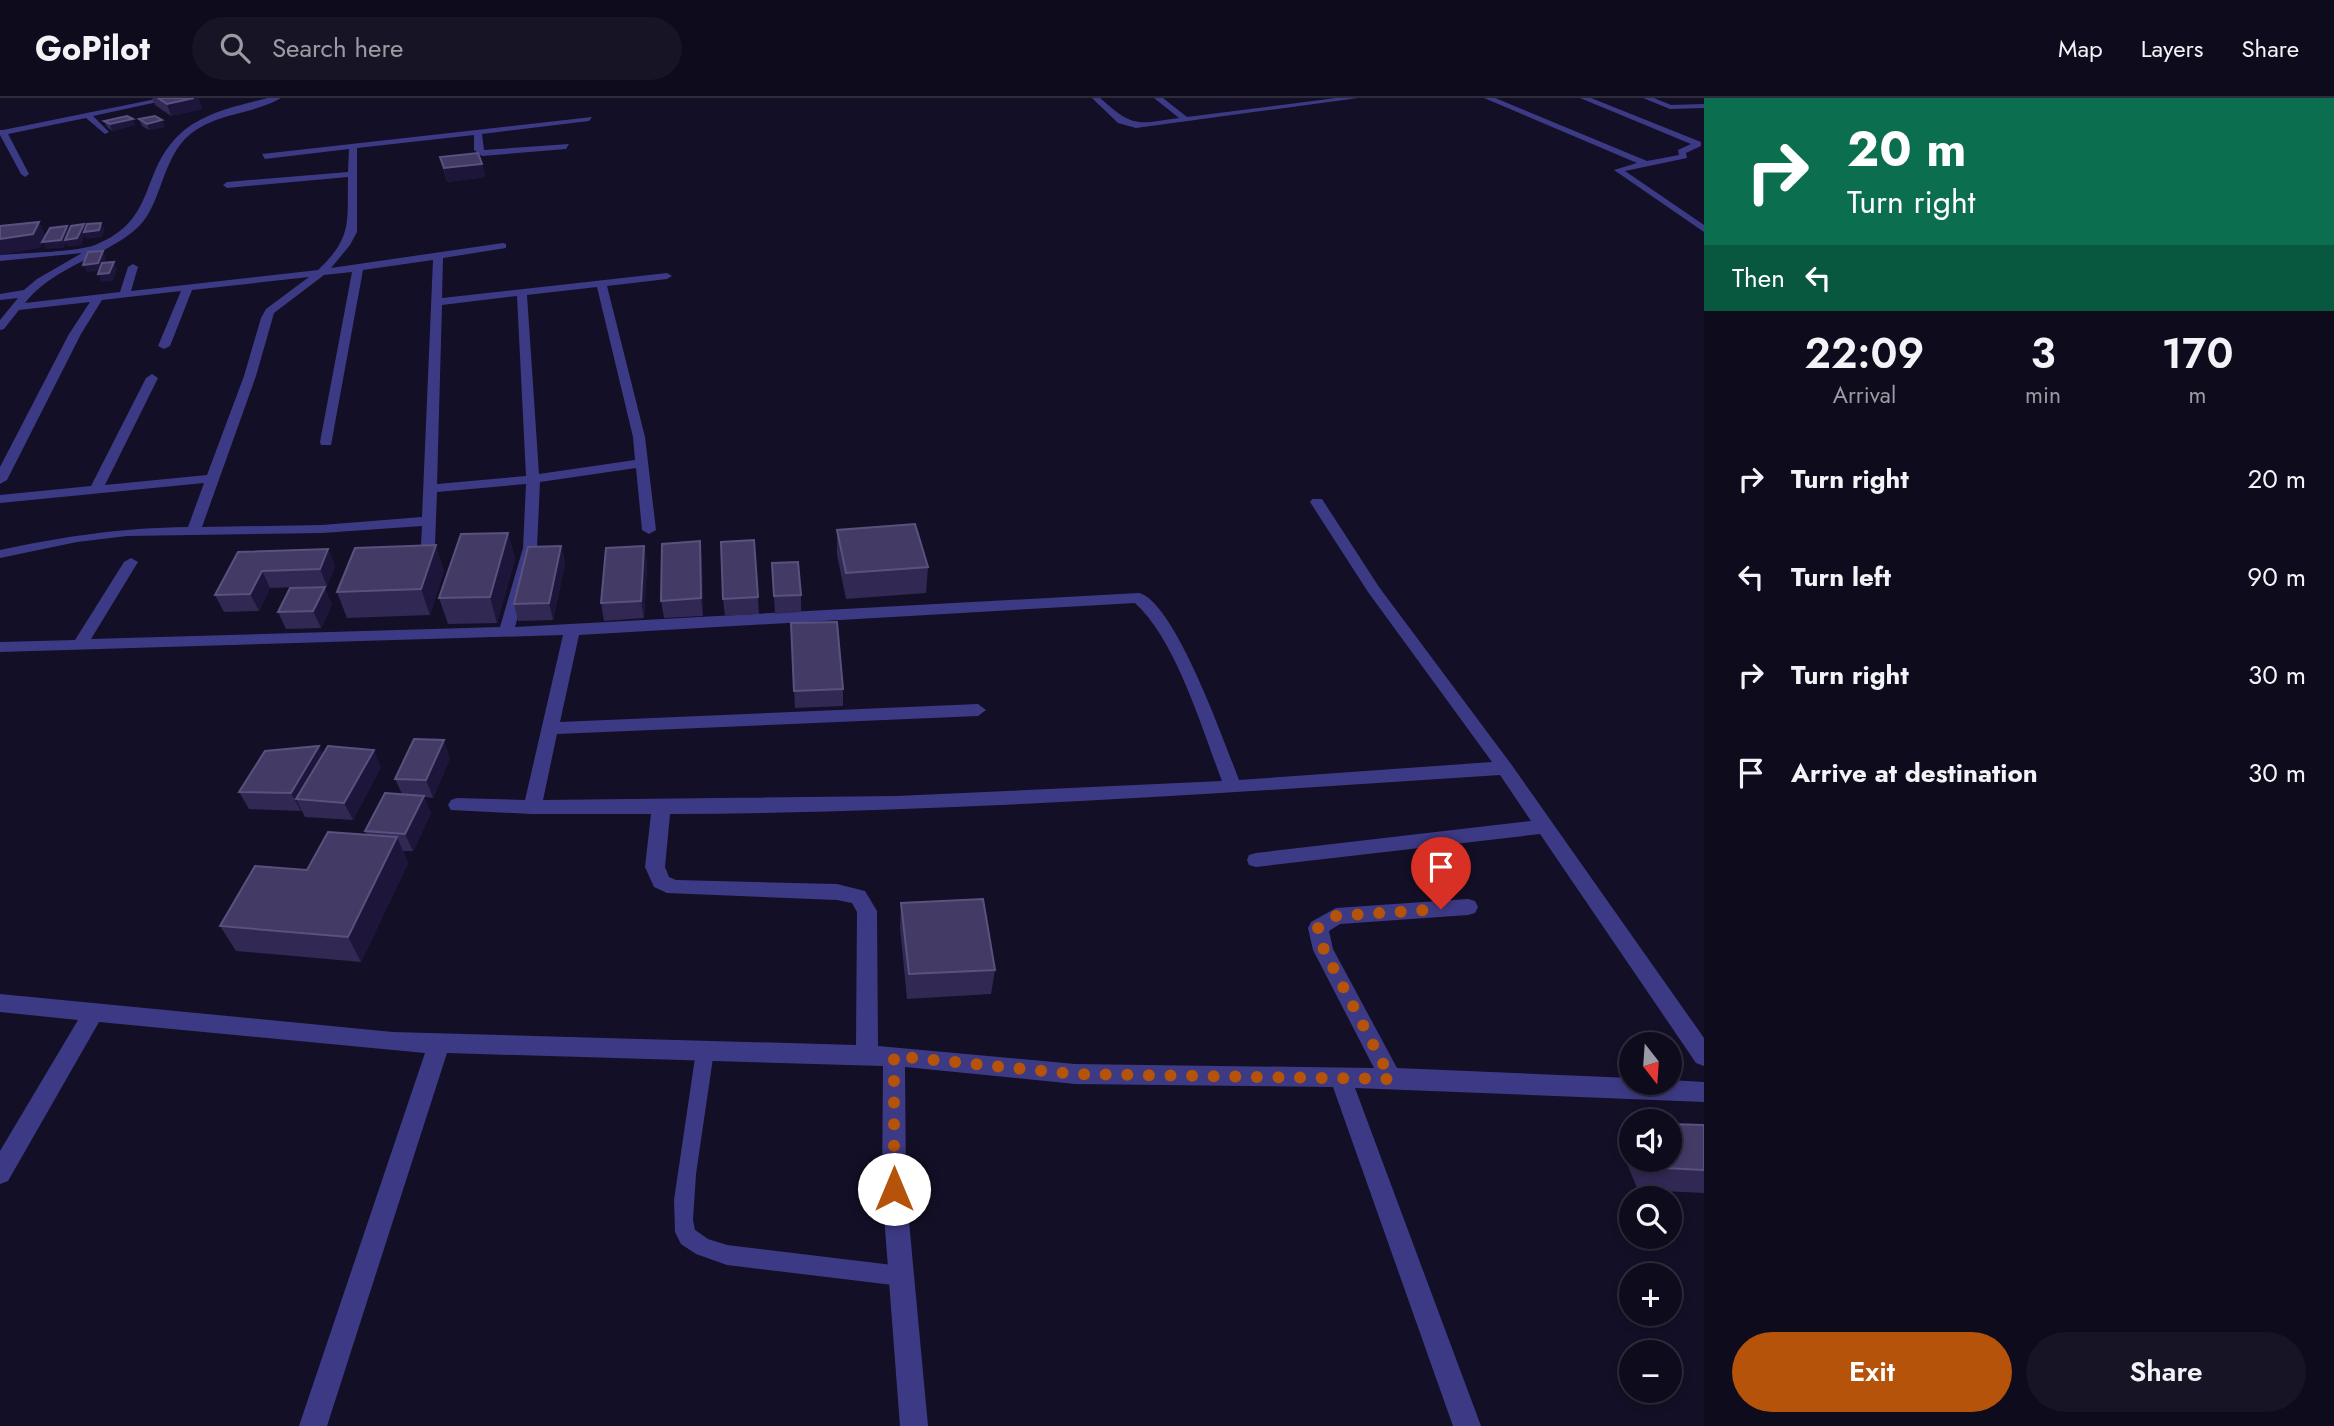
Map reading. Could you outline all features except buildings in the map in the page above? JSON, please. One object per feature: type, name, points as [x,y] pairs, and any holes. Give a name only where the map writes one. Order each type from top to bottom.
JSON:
[{"type":"street","points":[[25,174],[1,132],[172,98]]},
{"type":"street","points":[[0,327],[27,293],[41,281],[123,236],[140,219],[162,166],[177,139],[194,124],[277,98]]},
{"type":"street","points":[[1096,98],[1127,124],[1144,126],[1311,100],[1354,98]]},
{"type":"street","points":[[1158,98],[1185,120]]},
{"type":"street","points":[[1259,98],[1274,107]]},
{"type":"street","points":[[1488,98],[1646,164]]},
{"type":"street","points":[[1584,98],[1699,144],[1683,150],[1681,152],[1684,156],[1618,170],[1704,229]]},
{"type":"street","points":[[1647,98],[1670,107],[1704,104]]},
{"type":"street","points":[[1695,98],[1704,104]]},
{"type":"street","points":[[86,114],[105,132]]},
{"type":"street","points":[[265,156],[589,119]]},
{"type":"street","points":[[478,131],[478,150],[482,153],[566,146]]},
{"type":"street","points":[[16,307],[188,288],[276,291],[311,281],[337,257],[352,232],[354,146]]},
{"type":"street","points":[[227,185],[353,174]]},
{"type":"street","points":[[194,529],[250,376],[276,291],[318,272],[503,246]]},
{"type":"street","points":[[0,258],[98,248]]},
{"type":"street","points":[[428,545],[438,256]]},
{"type":"street","points":[[124,295],[133,267]]},
{"type":"street","points":[[326,442],[358,268]]},
{"type":"street","points":[[437,302],[667,276]]},
{"type":"street","points":[[601,284],[639,438],[649,530]]},
{"type":"street","points":[[164,346],[188,288]]},
{"type":"street","points":[[0,297],[27,293]]},
{"type":"street","points":[[506,632],[530,548],[533,479],[522,293]]},
{"type":"street","points":[[0,480],[75,334],[98,298]]},
{"type":"street","points":[[96,489],[152,378]]},
{"type":"street","points":[[430,489],[533,479],[642,463]]},
{"type":"street","points":[[0,499],[213,478]]},
{"type":"street","points":[[1317,502],[1373,589],[1505,768],[1704,1056]]},
{"type":"street","points":[[0,554],[77,538],[127,532],[322,529],[428,521]]},
{"type":"street","points":[[80,644],[131,562]]},
{"type":"street","points":[[0,647],[572,630],[1139,598],[1147,602],[1167,630],[1233,786]]},
{"type":"street","points":[[532,807],[572,630]]},
{"type":"street","points":[[548,728],[978,710]]},
{"type":"street","points":[[457,805],[661,808],[1162,792],[1505,768]]},
{"type":"street","points":[[661,808],[655,867],[661,882],[674,888],[837,892],[858,897],[867,911],[867,1056]]},
{"type":"street","points":[[1256,860],[1545,826]]},
{"type":"street","points":[[1391,1079],[1324,950],[1318,928],[1336,916],[1468,907]]},
{"type":"street","points":[[0,1003],[379,1040],[894,1056],[1074,1074],[1340,1077],[1704,1092]]},
{"type":"street","points":[[0,1173],[94,1012]]},
{"type":"street","points":[[313,1426],[439,1043]]},
{"type":"street","points":[[894,1056],[894,1189],[914,1426]]},
{"type":"street","points":[[1340,1077],[1467,1426]]},
{"type":"lane","points":[[705,1051],[684,1195],[683,1221],[686,1234],[702,1247],[727,1255],[901,1276]]},
{"type":"route","points":[[894,1189],[894,1056],[1074,1074],[1391,1079],[1324,950],[1318,928],[1336,916],[1441,909]]}]
